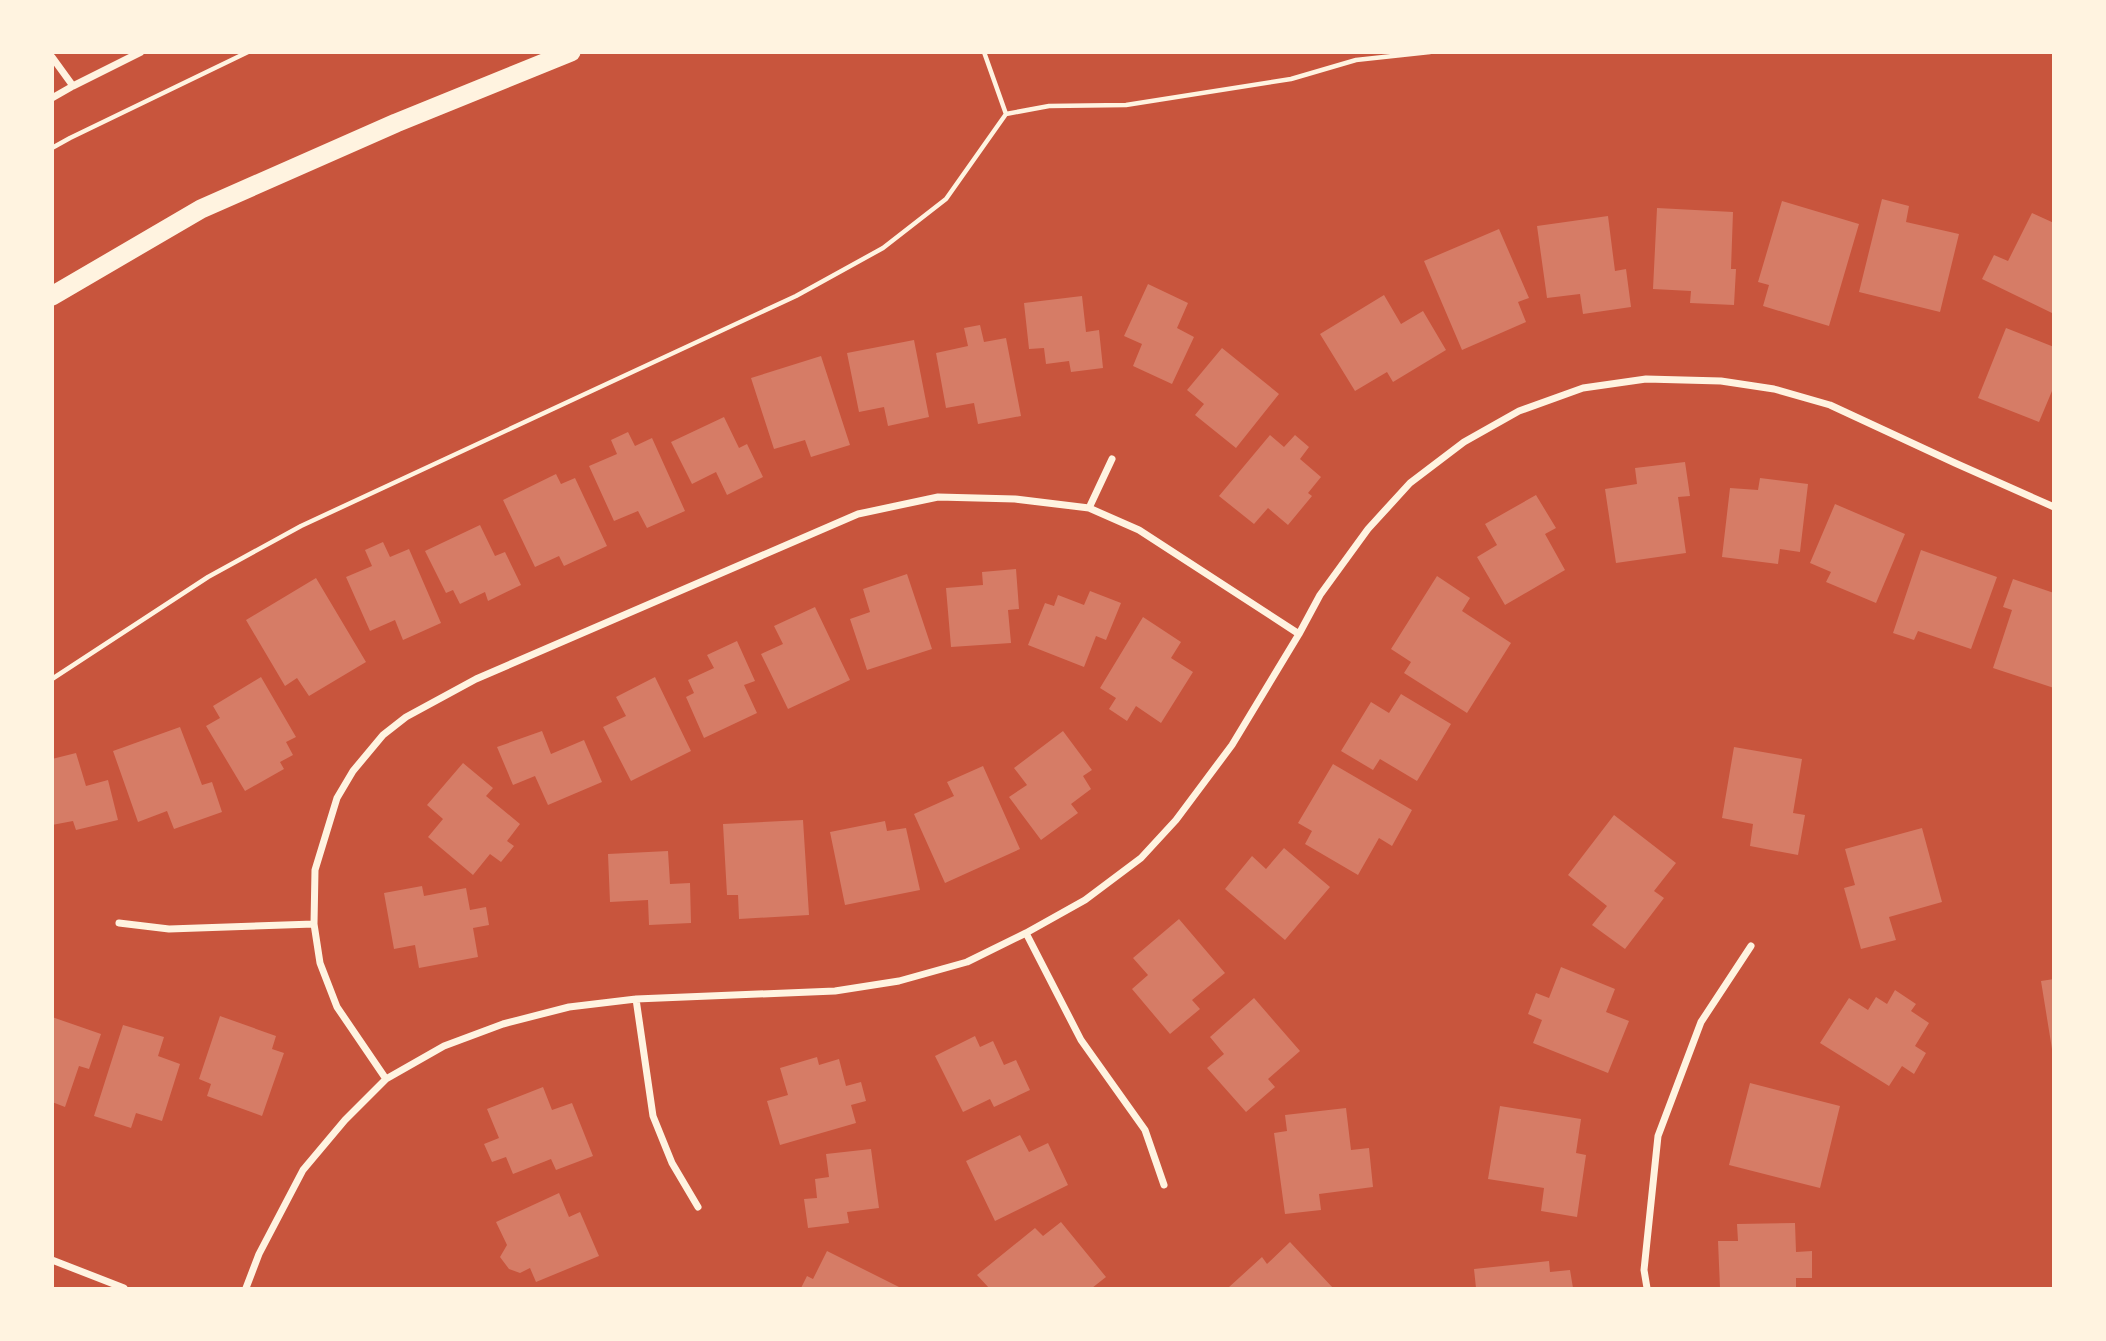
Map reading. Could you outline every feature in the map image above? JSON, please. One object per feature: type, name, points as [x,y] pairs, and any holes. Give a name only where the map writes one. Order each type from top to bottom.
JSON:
[{"type":"highway","points":[[52,296],[201,209],[396,123],[571,52]]},
{"type":"street","points":[[52,98],[142,52]]},
{"type":"street","points":[[52,57],[73,86]]},
{"type":"street","points":[[246,1289],[259,1254],[303,1170],[345,1120],[386,1079],[444,1046],[503,1024],[569,1007],[636,999],[835,991],[899,981],[967,962],[1085,900],[1141,858],[1176,820],[1232,745],[1320,594],[1368,529],[1410,483],[1464,442],[1519,411],[1583,388],[1646,379],[1721,382],[1774,389],[1830,405],[2053,507]]},
{"type":"street","points":[[1089,508],[1112,459]]},
{"type":"street","points":[[386,1079],[337,1007],[320,963],[314,924],[315,870],[337,798],[353,771],[383,735],[406,717],[476,680],[858,513],[938,497],[1015,499],[1089,508],[1139,530],[1299,634]]},
{"type":"street","points":[[119,923],[169,929],[314,924]]},
{"type":"street","points":[[1026,933],[1081,1040],[1145,1130],[1164,1185]]},
{"type":"street","points":[[1647,1289],[1644,1270],[1658,1136],[1701,1022],[1751,946]]},
{"type":"street","points":[[636,999],[653,1116],[672,1163],[698,1207]]},
{"type":"street","points":[[52,1259],[124,1289]]},
{"type":"path","points":[[52,148],[248,52]]},
{"type":"path","points":[[52,679],[208,576],[301,526],[796,296],[883,248],[946,199],[1006,114],[1049,106],[1126,105],[1291,79],[1356,60],[1430,52]]},
{"type":"path","points":[[985,56],[1006,114]]},
{"type":"building","points":[[1882,199],[1909,206],[1906,222],[1959,234],[1940,312],[1859,292]]},
{"type":"building","points":[[1782,201],[1859,224],[1829,326],[1763,306],[1769,285],[1758,282]]},
{"type":"building","points":[[1657,208],[1733,212],[1731,269],[1736,269],[1734,305],[1690,303],[1691,291],[1653,289]]},
{"type":"building","points":[[2032,213],[2054,223],[2054,314],[1982,279],[1994,255],[2008,261]]},
{"type":"building","points":[[1608,216],[1615,271],[1626,269],[1631,307],[1583,314],[1580,294],[1547,298],[1537,226]]},
{"type":"building","points":[[1499,229],[1529,298],[1518,302],[1526,322],[1462,350],[1424,261]]},
{"type":"building","points":[[1148,284],[1188,303],[1177,328],[1194,337],[1172,384],[1133,366],[1142,344],[1124,336]]},
{"type":"building","points":[[1384,295],[1401,324],[1423,311],[1446,350],[1393,382],[1387,372],[1355,391],[1320,334]]},
{"type":"building","points":[[1082,296],[1086,332],[1099,330],[1103,368],[1071,372],[1069,361],[1046,364],[1044,348],[1029,349],[1024,303]]},
{"type":"building","points":[[980,325],[984,342],[1006,338],[1021,416],[978,424],[974,403],[946,408],[936,353],[968,346],[964,328]]},
{"type":"building","points":[[2006,328],[2054,347],[2054,391],[2039,422],[1978,398]]},
{"type":"building","points":[[914,340],[929,417],[888,426],[884,407],[859,412],[847,353]]},
{"type":"building","points":[[1222,348],[1279,394],[1236,448],[1195,415],[1204,404],[1187,390]]},
{"type":"building","points":[[821,356],[850,445],[811,457],[805,440],[774,449],[751,378]]},
{"type":"building","points":[[724,417],[739,448],[747,444],[763,477],[727,495],[716,472],[692,484],[671,442]]},
{"type":"building","points":[[628,432],[635,446],[652,438],[685,511],[647,528],[638,511],[614,521],[589,466],[617,454],[611,440]]},
{"type":"building","points":[[1270,435],[1284,447],[1295,435],[1309,447],[1300,459],[1321,477],[1308,493],[1312,496],[1288,525],[1268,508],[1254,524],[1219,496]]},
{"type":"building","points":[[1685,462],[1690,496],[1678,497],[1686,553],[1616,563],[1605,489],[1637,484],[1635,468]]},
{"type":"building","points":[[556,474],[561,484],[575,478],[607,546],[564,566],[559,556],[535,567],[503,500]]},
{"type":"building","points":[[1760,478],[1808,484],[1800,552],[1780,549],[1778,564],[1722,557],[1730,488],[1758,490]]},
{"type":"building","points":[[1536,495],[1556,528],[1545,534],[1565,570],[1505,605],[1477,557],[1497,545],[1485,524]]},
{"type":"building","points":[[1835,504],[1905,534],[1876,603],[1826,582],[1831,572],[1810,563]]},
{"type":"building","points":[[480,525],[495,556],[505,552],[521,585],[488,601],[485,592],[460,604],[453,590],[446,593],[425,551]]},
{"type":"building","points":[[383,542],[390,557],[409,549],[441,623],[403,640],[395,620],[370,631],[346,577],[372,566],[365,550]]},
{"type":"building","points":[[1921,550],[1997,577],[1971,649],[1918,631],[1914,640],[1893,633]]},
{"type":"building","points":[[1016,569],[1019,609],[1008,610],[1011,643],[951,647],[946,588],[983,585],[982,572]]},
{"type":"building","points":[[907,574],[932,649],[867,670],[850,619],[870,612],[863,589]]},
{"type":"building","points":[[1437,576],[1470,598],[1462,611],[1511,643],[1467,713],[1404,673],[1411,662],[1391,649]]},
{"type":"building","points":[[316,578],[366,662],[309,696],[297,678],[285,686],[246,620]]},
{"type":"building","points":[[2013,579],[2054,593],[2054,688],[1993,668],[2012,610],[2003,607]]},
{"type":"building","points":[[1090,591],[1121,603],[1106,640],[1096,636],[1084,667],[1028,645],[1045,603],[1054,606],[1058,595],[1084,605]]},
{"type":"building","points":[[815,607],[850,680],[788,709],[761,654],[783,644],[774,626]]},
{"type":"building","points":[[1143,617],[1181,642],[1171,658],[1193,672],[1161,723],[1136,706],[1127,721],[1109,709],[1116,698],[1100,688]]},
{"type":"building","points":[[737,641],[755,681],[744,685],[757,713],[704,738],[686,697],[694,693],[688,680],[714,668],[707,655]]},
{"type":"building","points":[[261,677],[296,737],[286,742],[293,755],[280,762],[284,769],[245,791],[206,726],[220,718],[213,706]]},
{"type":"building","points":[[655,677],[691,751],[631,781],[603,727],[626,716],[616,697]]},
{"type":"building","points":[[1401,694],[1451,724],[1417,781],[1380,759],[1373,770],[1341,751],[1371,702],[1389,713]]},
{"type":"building","points":[[180,727],[202,785],[212,782],[222,812],[174,829],[167,811],[138,822],[113,751]]},
{"type":"building","points":[[542,731],[551,754],[584,740],[602,782],[548,805],[535,776],[513,785],[497,747]]},
{"type":"building","points":[[1063,731],[1092,770],[1083,776],[1091,789],[1071,804],[1078,813],[1041,840],[1009,797],[1027,785],[1014,768]]},
{"type":"building","points":[[1734,747],[1802,759],[1793,813],[1805,815],[1798,855],[1750,846],[1753,824],[1722,818]]},
{"type":"building","points":[[76,753],[86,786],[108,780],[118,820],[76,830],[73,821],[52,825],[52,759]]},
{"type":"building","points":[[463,763],[493,788],[486,796],[520,824],[507,841],[514,846],[501,862],[490,854],[473,875],[428,837],[443,819],[427,805]]},
{"type":"building","points":[[1333,764],[1412,810],[1392,846],[1379,838],[1358,875],[1305,844],[1312,831],[1298,823]]},
{"type":"building","points":[[983,766],[1020,849],[945,883],[914,814],[954,796],[947,782]]},
{"type":"building","points":[[1614,815],[1676,863],[1654,891],[1664,898],[1625,949],[1592,925],[1607,906],[1568,875]]},
{"type":"building","points":[[803,820],[809,915],[739,919],[738,895],[727,895],[723,824]]},
{"type":"building","points":[[885,821],[887,831],[906,828],[920,890],[845,905],[830,832]]},
{"type":"building","points":[[1922,828],[1942,902],[1889,917],[1896,940],[1861,949],[1844,888],[1855,885],[1845,849]]},
{"type":"building","points":[[1284,848],[1330,887],[1285,940],[1225,889],[1252,856],[1266,869]]},
{"type":"building","points":[[668,851],[670,884],[690,883],[691,923],[649,925],[648,900],[610,902],[608,854]]},
{"type":"building","points":[[422,886],[424,896],[466,888],[470,910],[486,907],[489,925],[473,928],[478,957],[419,968],[415,945],[394,949],[384,893]]},
{"type":"building","points":[[1179,919],[1225,973],[1192,1000],[1200,1009],[1170,1034],[1132,989],[1148,975],[1133,958]]},
{"type":"building","points":[[1561,967],[1615,989],[1606,1012],[1629,1021],[1608,1073],[1533,1043],[1542,1020],[1528,1014],[1536,993],[1549,998]]},
{"type":"building","points":[[2054,979],[2054,1049],[2052,1049],[2041,981]]},
{"type":"building","points":[[1895,990],[1916,1004],[1911,1011],[1929,1023],[1915,1046],[1926,1053],[1914,1074],[1902,1066],[1889,1086],[1820,1043],[1849,998],[1868,1010],[1876,997],[1887,1004]]},
{"type":"building","points":[[1254,998],[1300,1051],[1268,1079],[1275,1087],[1246,1112],[1207,1068],[1224,1054],[1210,1037]]},
{"type":"building","points":[[220,1016],[276,1036],[272,1049],[284,1053],[262,1116],[207,1096],[211,1084],[199,1079]]},
{"type":"building","points":[[52,1017],[101,1034],[89,1069],[79,1066],[65,1107],[52,1102]]},
{"type":"building","points":[[123,1025],[164,1037],[158,1056],[180,1064],[162,1121],[136,1113],[131,1128],[94,1116]]},
{"type":"building","points":[[975,1036],[980,1047],[993,1041],[1004,1065],[1016,1060],[1030,1090],[994,1107],[990,1099],[963,1112],[935,1056]]},
{"type":"building","points":[[817,1057],[819,1065],[839,1059],[846,1086],[861,1082],[866,1101],[851,1105],[856,1123],[780,1145],[767,1101],[788,1095],[780,1068]]},
{"type":"building","points":[[1750,1083],[1840,1106],[1820,1188],[1729,1165]]},
{"type":"building","points":[[543,1087],[552,1110],[572,1103],[593,1156],[556,1170],[551,1159],[513,1174],[506,1157],[492,1162],[484,1144],[499,1138],[487,1109]]},
{"type":"building","points":[[1500,1106],[1581,1119],[1576,1153],[1586,1155],[1577,1217],[1541,1211],[1544,1188],[1488,1179]]},
{"type":"building","points":[[1346,1108],[1351,1150],[1369,1148],[1373,1187],[1319,1194],[1321,1210],[1285,1214],[1274,1133],[1287,1131],[1285,1115]]},
{"type":"building","points":[[1020,1135],[1029,1152],[1048,1143],[1068,1185],[995,1221],[966,1161]]},
{"type":"building","points":[[871,1149],[879,1208],[847,1212],[849,1223],[808,1228],[804,1199],[817,1198],[815,1179],[829,1177],[826,1154]]},
{"type":"building","points":[[559,1193],[569,1217],[580,1212],[599,1256],[536,1282],[530,1268],[520,1273],[509,1269],[500,1257],[507,1245],[496,1222]]},
{"type":"building","points":[[1061,1222],[1106,1277],[1092,1288],[989,1288],[977,1275],[1035,1228],[1043,1236]]},
{"type":"building","points":[[1795,1223],[1796,1252],[1812,1251],[1812,1278],[1796,1278],[1796,1288],[1720,1288],[1718,1241],[1738,1241],[1737,1224]]},
{"type":"building","points":[[1290,1242],[1333,1288],[1228,1288],[1262,1257],[1267,1264]]},
{"type":"building","points":[[827,1251],[901,1288],[801,1288],[807,1276],[813,1279]]},
{"type":"building","points":[[1549,1261],[1550,1272],[1570,1270],[1573,1288],[1476,1288],[1474,1269]]}]
